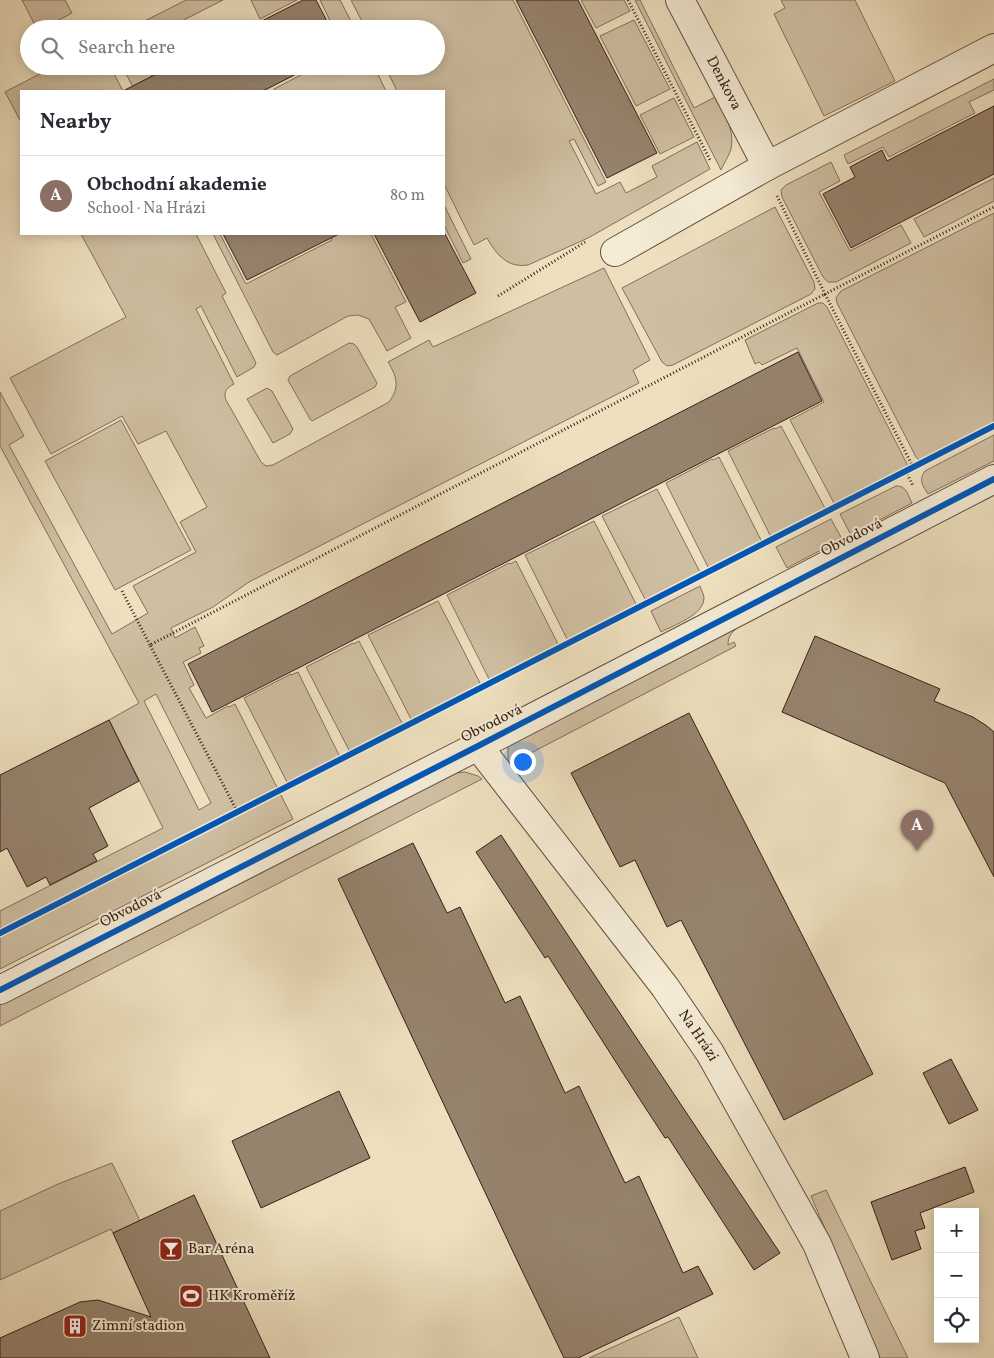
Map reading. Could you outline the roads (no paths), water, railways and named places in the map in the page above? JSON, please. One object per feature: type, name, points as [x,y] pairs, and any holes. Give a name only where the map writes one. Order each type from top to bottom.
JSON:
[{"type":"street","name":"Denkova","points":[[680,0],[770,177]]},
{"type":"street","points":[[615,252],[770,177],[994,48]]},
{"type":"street","name":"Obvodová","points":[[0,990],[478,746],[994,479]]},
{"type":"street","name":"Na Hrázi","points":[[478,746],[665,987],[710,1053],[817,1244],[865,1358]]},
{"type":"place","name":"Obchodní akademie","points":[[917,851]]},
{"type":"place","name":"Bar Aréna","points":[[171,1249]]},
{"type":"place","name":"HK Kroměříž","points":[[191,1296]]},
{"type":"place","name":"Zimní stadion","points":[[75,1326]]}]
